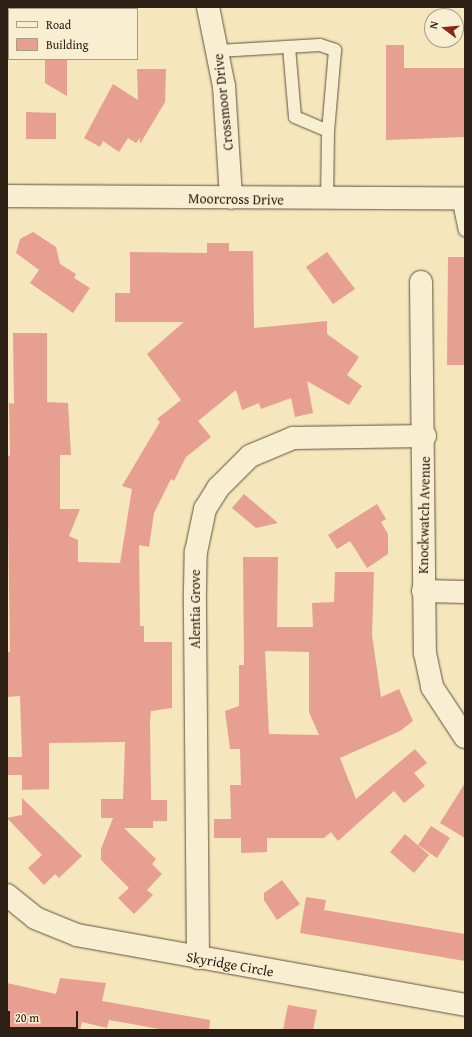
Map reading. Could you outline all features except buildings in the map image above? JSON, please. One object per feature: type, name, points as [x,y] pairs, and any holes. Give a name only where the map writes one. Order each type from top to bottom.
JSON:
[{"type":"street","name":"Crossmoor Drive","points":[[208,7],[218,51],[229,140],[231,198]]},
{"type":"street","name":"Moorcross Drive","points":[[7,196],[327,200],[461,198]]},
{"type":"street","name":"Knockwatch Avenue","points":[[421,282],[425,436],[423,591],[425,653],[432,687],[465,737]]},
{"type":"street","name":"Alentia Grove","points":[[198,958],[195,575],[196,552],[205,509],[218,488],[250,456],[293,438],[425,436]]},
{"type":"street","points":[[423,591],[465,592]]},
{"type":"street","name":"Skyridge Circle","points":[[7,895],[35,918],[77,935],[465,1005]]},
{"type":"lane","points":[[218,51],[320,45],[336,50],[328,131],[327,200]]},
{"type":"lane","points":[[288,48],[295,116],[308,125],[328,131]]},
{"type":"lane","points":[[461,198],[465,230]]}]
